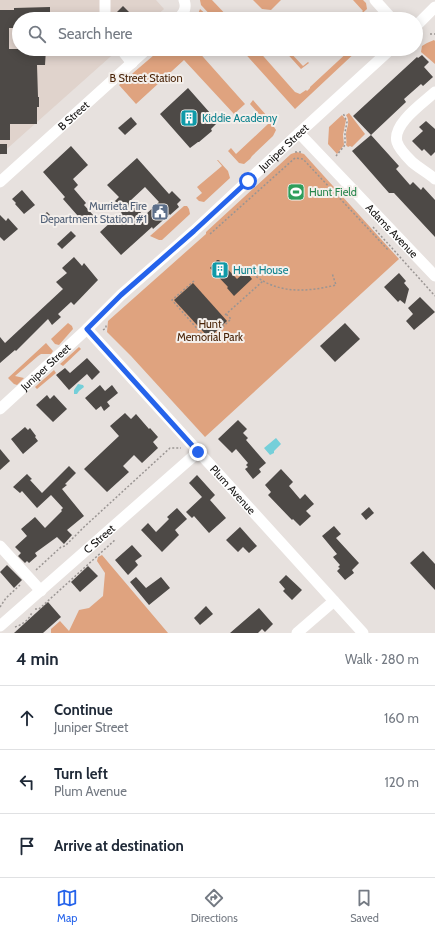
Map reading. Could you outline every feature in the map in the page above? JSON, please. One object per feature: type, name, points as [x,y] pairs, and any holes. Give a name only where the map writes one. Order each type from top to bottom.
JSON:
[{"type":"street","points":[[105,0],[105,12]]},
{"type":"street","points":[[183,12],[186,6],[184,0]]},
{"type":"street","points":[[375,0],[386,12]]},
{"type":"street","points":[[423,19],[435,8]]},
{"type":"street","points":[[126,56],[132,63]]},
{"type":"street","name":"B Street","points":[[0,182],[140,56]]},
{"type":"street","name":"Juniper Street","points":[[0,409],[87,329],[121,295],[194,231],[299,132],[383,56]]},
{"type":"street","points":[[435,92],[406,118],[396,134],[397,143],[403,152],[435,179]]},
{"type":"street","name":"Adams Avenue","points":[[299,132],[435,276]]},
{"type":"street","name":"Plum Avenue","points":[[87,329],[363,633]]},
{"type":"street","name":"C Street","points":[[0,626],[198,452]]},
{"type":"street","points":[[0,546],[41,591]]},
{"type":"street","points":[[297,633],[334,601]]},
{"type":"path","points":[[430,34],[435,34]]},
{"type":"path","points":[[336,156],[345,145],[347,122],[343,113]]},
{"type":"path","points":[[293,152],[299,151],[305,153]]},
{"type":"path","points":[[210,234],[295,158],[303,159],[389,252]]},
{"type":"path","points":[[370,224],[435,296]]},
{"type":"path","points":[[247,269],[263,281],[284,289],[296,291],[314,290],[336,285],[332,272]]},
{"type":"path","points":[[194,281],[172,300],[208,341],[230,319],[226,315],[263,281]]},
{"type":"path","points":[[103,330],[106,328],[106,321]]},
{"type":"path","points":[[199,343],[205,338]]},
{"type":"path","points":[[0,606],[6,598],[28,577],[64,546],[170,448],[181,448]]},
{"type":"path","points":[[12,627],[20,626],[31,615],[34,609],[39,609],[117,538]]},
{"type":"shaded area","points":[[0,0],[156,0],[164,9],[161,12],[12,12],[12,56],[111,56],[0,155]]},
{"type":"green space","points":[[200,0],[212,0],[223,12],[208,12],[201,5]]},
{"type":"green space","points":[[253,0],[281,0],[271,10],[262,9]]},
{"type":"green space","points":[[353,0],[363,0],[366,3],[367,9],[362,12],[363,11]]},
{"type":"green space","points":[[434,40],[435,41],[435,64],[423,54],[423,45]]},
{"type":"green space","name":"B Street Station","points":[[153,56],[202,56],[245,104],[234,114],[184,60],[136,104],[119,85]]},
{"type":"green space","points":[[247,56],[263,56],[295,92],[300,94],[306,90],[307,91],[343,56],[352,56],[295,109]]},
{"type":"green space","points":[[289,56],[294,56],[303,66],[308,62],[309,63],[301,69]]},
{"type":"green space","points":[[253,100],[267,116],[276,130],[273,136],[244,164],[239,163],[228,151],[231,148],[236,154],[268,124],[250,104]]},
{"type":"green space","points":[[349,113],[365,134],[352,147],[348,147],[346,145],[348,123],[346,115]]},
{"type":"green space","points":[[342,115],[346,120],[343,135],[344,145],[337,154],[328,144],[329,127]]},
{"type":"green space","name":"Hunt Memorial Park","points":[[297,152],[304,154],[399,259],[205,437],[107,332],[108,321],[206,234],[206,232],[291,154]]},
{"type":"green space","points":[[217,160],[228,171],[230,178],[204,202],[199,201],[196,198],[202,193],[197,187],[222,166]]},
{"type":"green space","points":[[184,206],[187,206],[190,214],[162,240],[150,236]]},
{"type":"green space","points":[[68,323],[73,329],[59,345],[55,344],[51,339]]},
{"type":"green space","points":[[46,343],[53,351],[51,354],[41,354],[38,356],[15,376],[24,378],[17,385],[14,384],[8,378]]},
{"type":"green space","points":[[79,347],[81,349],[63,366],[60,364]]},
{"type":"green space","points":[[54,370],[56,373],[37,389],[35,387]]},
{"type":"green space","points":[[102,555],[168,633],[51,633],[51,629],[60,621],[69,631],[79,610],[89,608],[103,596],[105,573],[97,561],[98,557]]},
{"type":"water","points":[[78,384],[83,385],[84,387],[77,394],[74,394],[74,390]]},
{"type":"water","points":[[276,438],[281,444],[274,451],[274,453],[270,455],[264,448]]},
{"type":"building","points":[[123,6],[129,12],[117,12]]},
{"type":"building","points":[[50,7],[50,12],[12,12],[12,28],[9,28],[9,49],[12,49],[12,56],[46,56],[45,65],[37,65],[39,107],[37,107],[37,124],[10,124],[10,140],[0,140],[0,10],[14,10],[14,8]]},
{"type":"building","points":[[423,56],[429,62],[424,67],[433,77],[423,86],[421,84],[404,99],[406,102],[371,135],[353,116],[417,57]]},
{"type":"building","name":"Kiddie Academy","points":[[188,88],[218,122],[211,129],[212,131],[190,148],[160,114]]},
{"type":"building","points":[[131,117],[137,124],[125,135],[118,128]]},
{"type":"building","points":[[426,121],[435,129],[435,152],[431,156],[424,149],[422,151],[412,141],[423,131],[419,127]]},
{"type":"building","points":[[371,135],[399,166],[396,169],[410,185],[413,182],[421,190],[423,187],[435,200],[435,237],[394,193],[389,193],[352,151]]},
{"type":"building","points":[[0,144],[7,144],[7,154],[0,154]]},
{"type":"building","points":[[71,146],[88,165],[73,179],[78,185],[74,189],[86,203],[84,205],[94,216],[85,224],[63,199],[65,197],[43,172]]},
{"type":"building","name":"Murrieta Fire Department Station #1","points":[[137,158],[169,194],[172,191],[181,200],[177,204],[179,207],[153,229],[152,227],[121,255],[100,232],[124,210],[115,201],[119,197],[107,185]],"holes":[[[145,187],[159,202],[144,216],[130,201]]]},
{"type":"building","points":[[22,190],[35,205],[24,214],[12,199]]},
{"type":"building","points":[[47,212],[52,217],[45,223],[40,218]]},
{"type":"building","points":[[0,215],[6,221],[8,218],[18,229],[4,241],[0,237]]},
{"type":"building","points":[[71,231],[76,236],[62,249],[57,244]]},
{"type":"building","points":[[74,257],[82,266],[84,263],[98,280],[74,305],[71,302],[58,314],[61,317],[52,325],[48,319],[16,351],[15,350],[0,363],[0,337],[5,343],[63,289],[56,282],[67,273],[62,268]]},
{"type":"building","points":[[217,260],[219,260],[237,279],[246,271],[252,279],[234,296],[227,288],[228,287],[210,268]]},
{"type":"building","points":[[399,273],[406,281],[404,283],[409,289],[405,304],[400,300],[398,302],[384,287]]},
{"type":"building","points":[[193,283],[227,321],[209,338],[174,300]]},
{"type":"building","points":[[420,297],[435,312],[414,330],[406,321],[413,314],[408,308]]},
{"type":"building","points":[[345,323],[360,339],[335,362],[320,346]]},
{"type":"building","points":[[87,358],[100,372],[92,380],[87,374],[69,390],[56,375],[65,368],[70,373]]},
{"type":"building","points":[[100,385],[105,391],[112,385],[118,393],[107,402],[110,406],[104,411],[101,406],[96,410],[85,398]]},
{"type":"building","points":[[47,395],[50,399],[54,395],[67,409],[53,422],[36,405]]},
{"type":"building","points":[[125,413],[131,419],[136,414],[149,429],[150,428],[158,437],[153,442],[158,448],[142,463],[134,455],[123,466],[129,472],[107,492],[84,469],[119,436],[110,426]]},
{"type":"building","points":[[238,420],[247,429],[243,433],[248,438],[246,440],[266,463],[259,469],[261,472],[253,479],[245,469],[248,467],[246,465],[248,463],[236,449],[232,453],[218,439]]},
{"type":"building","points":[[25,427],[28,430],[30,428],[38,441],[23,454],[11,439]]},
{"type":"building","points":[[0,449],[10,461],[0,470]]},
{"type":"building","points":[[69,466],[76,473],[62,489],[84,516],[67,530],[72,535],[64,544],[57,537],[35,553],[37,556],[29,563],[27,561],[25,563],[18,556],[21,553],[15,547],[27,536],[21,529],[35,517],[45,528],[62,511],[61,510],[63,508],[51,495],[37,508],[22,491],[20,493],[13,487],[27,474],[32,479],[30,480],[42,493]]},
{"type":"building","points":[[281,469],[293,482],[289,486],[300,499],[305,494],[314,504],[306,511],[311,516],[300,526],[293,519],[292,520],[268,495],[271,492],[265,485]]},
{"type":"building","points":[[197,475],[215,495],[210,500],[226,518],[209,533],[194,516],[192,518],[186,512],[202,497],[189,483]]},
{"type":"building","points":[[369,507],[374,513],[366,520],[361,514]]},
{"type":"building","points":[[177,508],[187,519],[175,530],[179,535],[162,552],[141,530],[148,523],[156,532],[169,519],[167,517]]},
{"type":"building","points":[[334,526],[341,534],[336,538],[359,563],[352,570],[354,573],[345,580],[337,571],[340,568],[338,567],[340,565],[333,557],[337,554],[322,536]]},
{"type":"building","points":[[240,527],[257,546],[249,553],[243,547],[238,552],[226,540]]},
{"type":"building","points":[[132,545],[142,556],[135,561],[138,565],[128,575],[115,560]]},
{"type":"building","points":[[423,551],[435,564],[435,590],[410,563]]},
{"type":"building","points":[[7,565],[22,580],[14,588],[0,572]]},
{"type":"building","points":[[88,566],[98,576],[80,592],[71,582]]},
{"type":"building","points":[[286,575],[302,590],[292,600],[283,591],[285,589],[279,582]]},
{"type":"building","points":[[136,577],[146,588],[161,577],[170,588],[149,605],[130,582]]},
{"type":"building","points":[[48,602],[61,617],[43,633],[14,633]]},
{"type":"building","points":[[206,606],[213,614],[200,625],[194,618]]},
{"type":"building","points":[[259,608],[273,624],[265,632],[262,629],[258,633],[230,633]]},
{"type":"place","name":"Kiddie Academy","points":[[189,118]]},
{"type":"place","name":"Hunt Field","points":[[296,192]]},
{"type":"place","name":"Murrieta Fire Department Station #1","points":[[160,212]]},
{"type":"place","name":"Hunt House","points":[[220,270]]},
{"type":"route","points":[[198,452],[87,329],[121,295],[248,181]]}]
